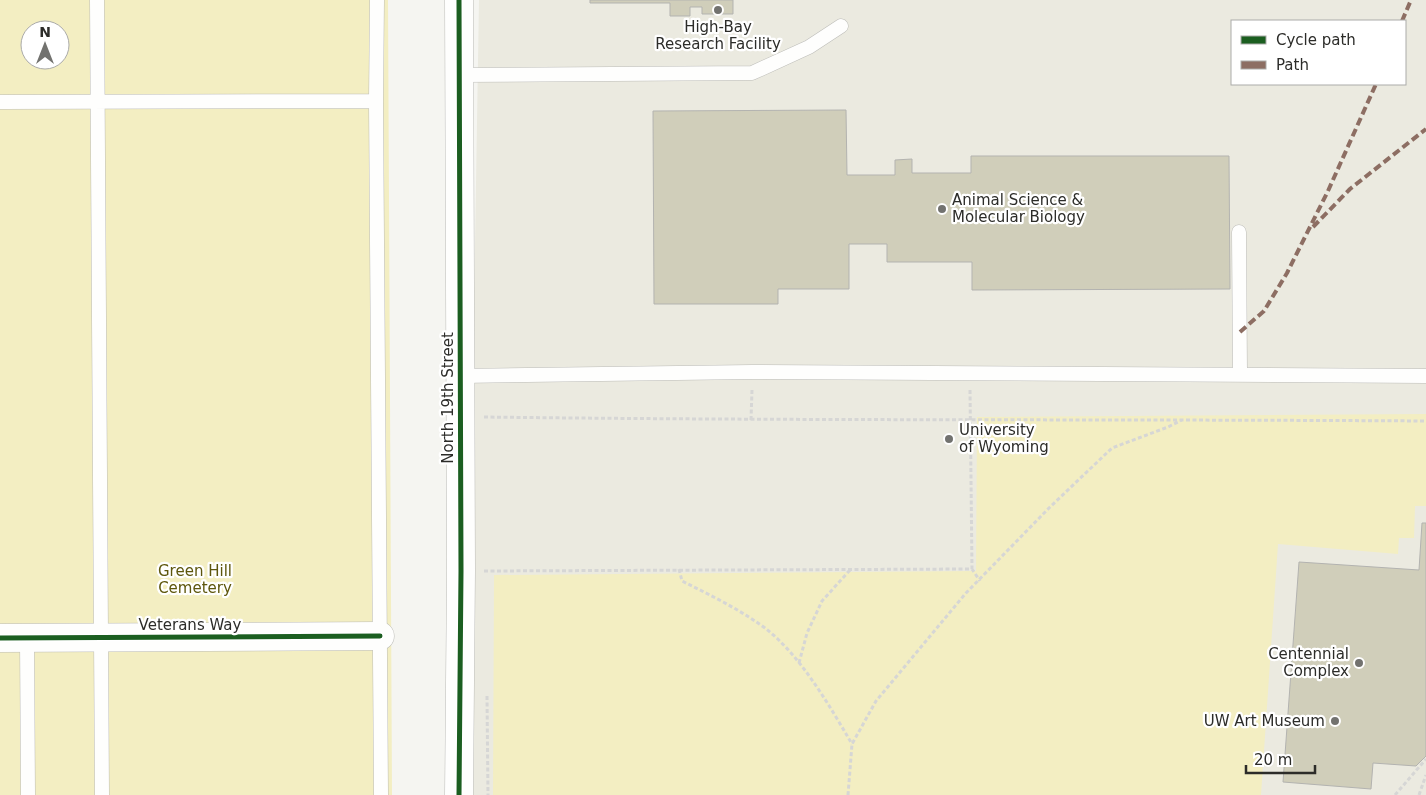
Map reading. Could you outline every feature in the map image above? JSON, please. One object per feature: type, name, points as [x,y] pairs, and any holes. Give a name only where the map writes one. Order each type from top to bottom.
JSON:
[{"type":"street","name":"North 19th Street","points":[[459,0],[461,571],[459,795]]},
{"type":"street","name":"Veterans Way","points":[[0,638],[380,636]]},
{"type":"lane","points":[[97,0],[102,795]]},
{"type":"lane","points":[[377,0],[376,100],[381,795]]},
{"type":"lane","points":[[459,75],[752,73],[809,47],[841,26]]},
{"type":"lane","points":[[0,102],[376,100]]},
{"type":"lane","points":[[1239,232],[1240,374]]},
{"type":"lane","points":[[460,376],[752,372],[1426,376]]},
{"type":"lane","points":[[27,638],[28,795]]},
{"type":"path","points":[[751,420],[752,372]]},
{"type":"path","points":[[970,372],[972,569],[980,580]]},
{"type":"path","points":[[460,416],[751,420],[1183,419],[1426,421]]},
{"type":"path","points":[[848,795],[852,744],[876,701],[966,593],[1049,508],[1112,448],[1168,427],[1183,419]]},
{"type":"path","points":[[678,569],[682,581],[730,605],[766,629],[799,663],[833,712],[852,744]]},
{"type":"path","points":[[799,663],[807,633],[822,601],[850,569]]},
{"type":"path","points":[[461,571],[972,569]]},
{"type":"path","points":[[1395,795],[1426,759]]},
{"type":"path","points":[[1419,795],[1426,776]]},
{"type":"shaded area","name":"University of Wyoming","points":[[479,0],[1426,0],[1426,795],[466,795]]},
{"type":"green space","name":"Green Hill Cemetery","points":[[0,0],[388,0],[392,795],[0,795]]},
{"type":"green space","points":[[1426,414],[1426,506],[1415,506],[1414,538],[1399,538],[1398,554],[1278,544],[1261,795],[493,795],[494,575],[976,571],[977,417]]},
{"type":"building","name":"High-Bay Research Facility","points":[[590,0],[733,0],[733,14],[702,14],[702,7],[690,7],[690,16],[670,16],[670,3],[590,3]]},
{"type":"building","name":"Animal Science & Molecular Biology","points":[[846,110],[847,175],[895,175],[895,160],[912,159],[912,173],[971,173],[971,156],[1229,156],[1230,289],[972,290],[972,262],[887,262],[887,244],[849,244],[849,289],[778,289],[778,304],[654,304],[653,111]]},
{"type":"building","name":"Centennial Complex","points":[[1422,523],[1426,523],[1426,756],[1416,766],[1373,763],[1371,789],[1283,782],[1299,562],[1419,570]]},
{"type":"marked path","points":[[1402,20],[1411,0]]},
{"type":"marked path","points":[[1240,332],[1264,311],[1287,273],[1328,191],[1376,85]]},
{"type":"marked path","points":[[1313,227],[1350,189],[1426,129]]},
{"type":"cycle path","points":[[459,0],[461,571],[459,795]]},
{"type":"cycle path","points":[[0,638],[380,636]]},
{"type":"place","name":"High-Bay Research Facility","points":[[718,10]]},
{"type":"place","name":"Animal Science & Molecular Biology","points":[[942,209]]},
{"type":"place","name":"University of Wyoming","points":[[949,439]]},
{"type":"place","name":"Centennial Complex","points":[[1359,663]]},
{"type":"place","name":"UW Art Museum","points":[[1335,721]]}]
